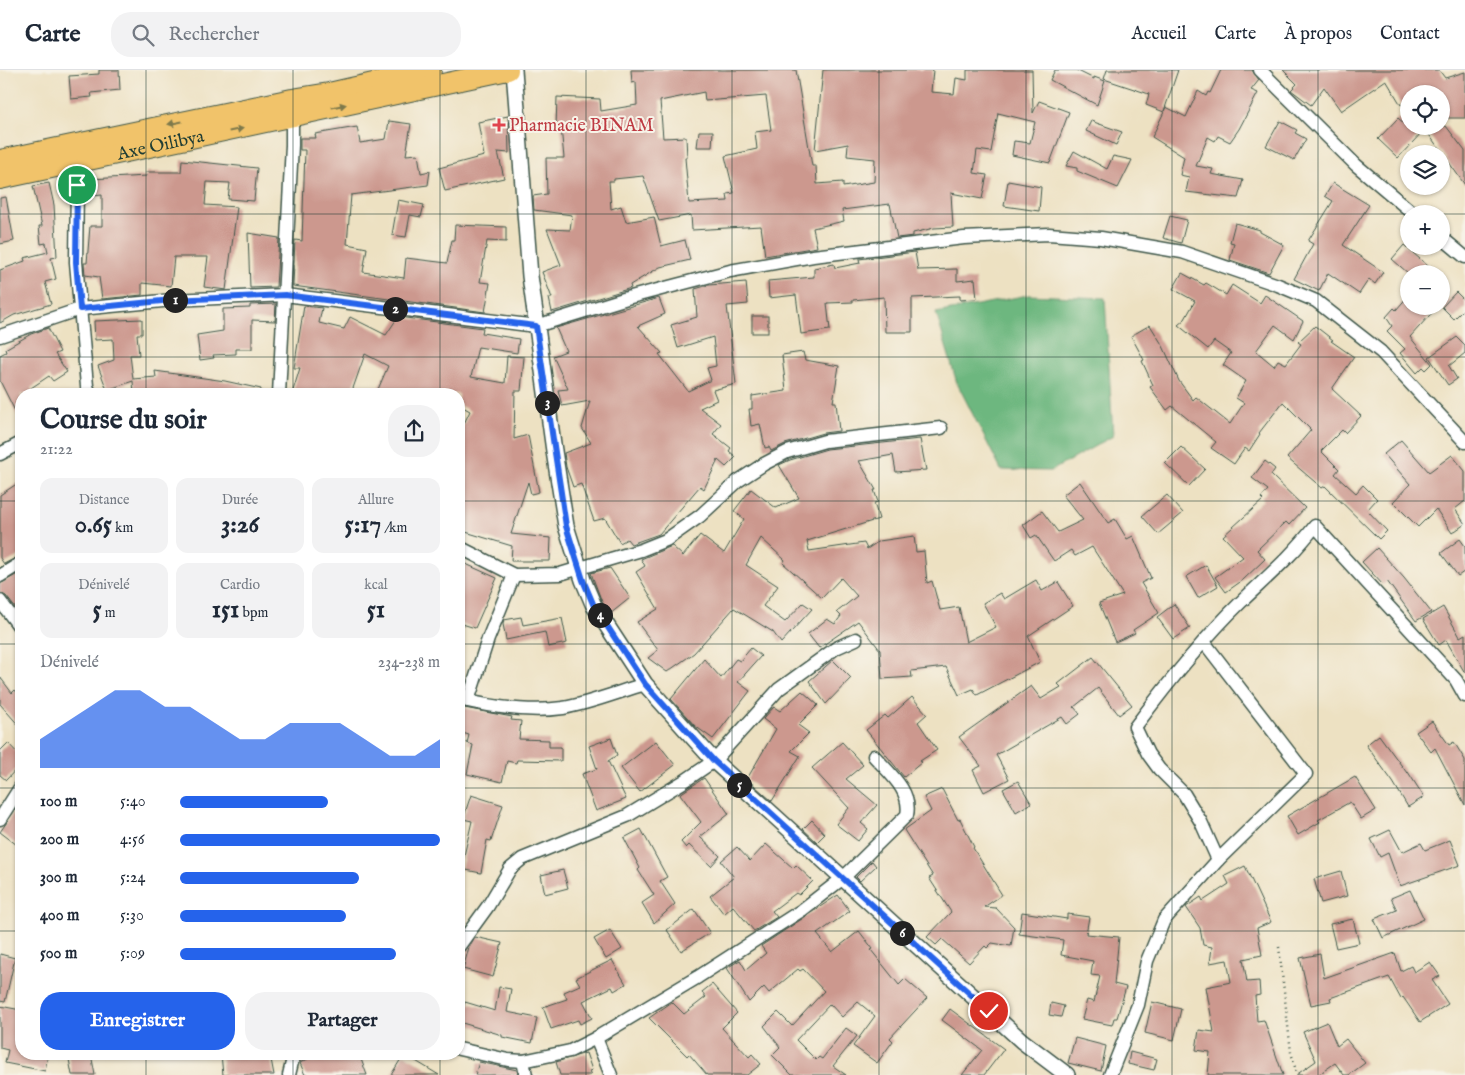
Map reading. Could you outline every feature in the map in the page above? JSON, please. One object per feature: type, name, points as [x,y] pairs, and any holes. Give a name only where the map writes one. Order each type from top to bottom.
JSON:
[{"type":"highway","points":[[292,108],[329,93],[431,70]]},
{"type":"highway","points":[[292,108],[508,70]]},
{"type":"highway","name":"Axe Oilibya","points":[[0,179],[80,153],[292,108]]},
{"type":"highway","name":"Axe Oilibya","points":[[0,160],[80,153]]},
{"type":"street","points":[[514,70],[530,276],[536,326],[566,526],[594,606],[645,684],[714,761],[1022,1041],[1067,1075]]},
{"type":"street","points":[[1260,70],[1356,165],[1403,205]]},
{"type":"street","points":[[279,388],[292,108]]},
{"type":"street","points":[[80,153],[77,185],[76,262],[88,388]]},
{"type":"street","points":[[0,336],[80,309],[172,300],[285,295],[536,326],[627,298],[730,271],[813,256],[964,238],[1049,234],[1101,238],[1182,252],[1278,284],[1316,301],[1381,352],[1465,442]]},
{"type":"street","points":[[1450,244],[1465,257]]},
{"type":"street","points":[[465,550],[514,575],[560,574],[641,550],[666,540],[700,516],[738,481],[787,452],[825,441],[941,428]]},
{"type":"street","points":[[0,454],[15,446]]},
{"type":"street","points":[[1218,860],[1202,822],[1184,794],[1148,754],[1135,727],[1204,642],[1240,603],[1294,553],[1315,526],[1444,666],[1465,696]]},
{"type":"street","points":[[0,576],[15,567]]},
{"type":"street","points":[[465,698],[514,575]]},
{"type":"street","points":[[0,601],[15,621]]},
{"type":"street","points":[[465,938],[488,906],[510,869],[522,859],[627,816],[714,761],[779,689],[836,648],[856,639]]},
{"type":"street","points":[[1110,1075],[1138,1005],[1147,961],[1164,920],[1218,860],[1306,774],[1204,642]]},
{"type":"street","points":[[465,700],[514,708],[562,708],[645,684]]},
{"type":"street","points":[[465,1050],[508,1060],[523,1061],[570,1051],[596,1038],[698,977],[802,910],[843,878],[907,816],[909,805],[907,794],[874,756]]},
{"type":"street","points":[[0,819],[15,795]]},
{"type":"street","points":[[596,1038],[611,1075]]},
{"type":"street","points":[[289,1075],[293,1060]]},
{"type":"street","points":[[523,1061],[526,1075]]},
{"type":"path","points":[[1279,947],[1291,1052],[1297,1075]]},
{"type":"green space","points":[[1028,295],[1105,298],[1113,436],[1051,471],[1001,470],[957,383],[936,313]]},
{"type":"building","points":[[99,70],[119,70],[120,90],[91,93],[92,97],[71,99],[69,76],[99,74]]},
{"type":"building","points":[[631,70],[796,70],[812,166],[816,166],[817,184],[843,182],[843,187],[874,182],[875,159],[847,156],[848,144],[815,150],[823,70],[933,70],[931,92],[954,94],[956,78],[967,80],[967,70],[1032,70],[1033,113],[1039,101],[1069,112],[1050,163],[1012,155],[1014,141],[1030,143],[1035,122],[998,113],[991,152],[977,150],[974,173],[987,175],[982,199],[951,193],[953,227],[934,228],[913,233],[913,236],[897,238],[890,204],[842,210],[844,221],[813,228],[817,247],[765,256],[761,226],[692,230],[691,215],[659,221],[643,176],[614,179],[614,181],[609,181],[611,209],[621,206],[626,222],[654,217],[661,246],[685,240],[690,260],[660,267],[630,285],[631,288],[552,312],[549,298],[552,298],[542,272],[561,265],[547,229],[570,230],[572,215],[534,210],[533,196],[547,194],[546,158],[564,158],[561,127],[556,127],[557,97],[600,99],[601,111],[637,105],[636,82],[632,83]],"holes":[[[704,92],[705,101],[766,96],[771,130],[755,132],[757,149],[725,156],[734,193],[727,194],[728,201],[689,203],[685,158],[687,158],[686,137],[663,138],[660,101]]]},
{"type":"building","points":[[1055,70],[1076,70],[1094,79],[1094,77],[1105,81],[1097,105],[1050,80]]},
{"type":"building","points":[[1107,70],[1178,70],[1164,111],[1166,107],[1186,117],[1198,91],[1206,96],[1208,92],[1210,93],[1221,70],[1252,70],[1259,80],[1251,90],[1258,93],[1239,129],[1230,142],[1218,136],[1215,141],[1208,137],[1196,166],[1213,169],[1211,174],[1243,180],[1238,198],[1186,192],[1189,177],[1180,175],[1184,157],[1152,137],[1164,112],[1146,105],[1149,94],[1104,79]]},
{"type":"building","points":[[1283,70],[1439,70],[1445,78],[1465,72],[1465,118],[1450,118],[1450,85],[1400,85],[1400,103],[1386,80],[1341,111],[1324,87],[1311,105],[1291,90],[1297,84]]},
{"type":"building","points":[[508,116],[509,153],[498,152],[504,178],[445,191],[439,168],[484,156],[478,122]]},
{"type":"building","points":[[1398,118],[1400,120],[1400,135],[1419,135],[1410,145],[1400,145],[1400,156],[1398,158],[1378,139]]},
{"type":"building","points":[[389,121],[411,124],[406,155],[418,154],[421,173],[430,171],[428,185],[351,195],[347,244],[367,248],[363,272],[404,278],[406,258],[447,263],[452,240],[454,240],[455,225],[506,227],[506,242],[487,241],[480,282],[490,283],[485,312],[293,286],[295,240],[302,241],[305,150],[300,150],[300,138],[316,138],[315,134],[357,127],[360,143],[386,139]]},
{"type":"building","points":[[1091,121],[1122,132],[1116,145],[1086,131]]},
{"type":"building","points":[[1280,121],[1297,130],[1295,133],[1306,139],[1294,160],[1266,146]]},
{"type":"building","points":[[699,131],[713,131],[712,147],[697,147]]},
{"type":"building","points":[[1450,131],[1465,151],[1465,185],[1450,164],[1450,145],[1436,145],[1429,135],[1450,135]]},
{"type":"building","points":[[1074,151],[1107,169],[1113,156],[1132,160],[1118,188],[1077,171],[1077,168],[1066,166]]},
{"type":"building","points":[[182,160],[257,168],[254,201],[228,199],[230,183],[207,182],[205,205],[237,207],[226,290],[204,287],[208,257],[174,257],[171,286],[142,283],[142,295],[102,299],[99,277],[85,275],[84,263],[87,263],[90,226],[102,226],[102,195],[93,196],[90,179],[147,176],[146,172],[181,172]]},
{"type":"building","points":[[1008,181],[1041,187],[1039,211],[1004,206]]},
{"type":"building","points":[[49,183],[54,205],[57,257],[51,258],[56,279],[45,282],[51,304],[14,315],[0,323],[0,270],[25,261],[24,258],[48,252],[46,243],[41,244],[39,226],[42,226],[33,186]]},
{"type":"building","points":[[1333,183],[1369,205],[1343,245],[1383,272],[1375,284],[1369,279],[1359,294],[1328,273],[1319,291],[1294,279],[1313,244],[1308,241],[1333,201],[1325,196]]},
{"type":"building","points":[[6,197],[14,241],[0,244],[0,198]]},
{"type":"building","points":[[398,200],[424,205],[421,217],[410,215],[406,237],[392,235]]},
{"type":"building","points":[[1170,216],[1187,220],[1181,243],[1163,238]]},
{"type":"building","points":[[1235,223],[1260,230],[1260,232],[1284,245],[1269,273],[1230,260],[1234,243],[1230,242]]},
{"type":"building","points":[[248,233],[279,238],[276,287],[250,288]]},
{"type":"building","points":[[1400,250],[1400,255],[1415,255],[1427,265],[1400,266],[1392,259]]},
{"type":"building","points":[[915,252],[918,270],[957,269],[957,281],[975,279],[977,299],[960,300],[960,296],[912,298],[912,332],[885,332],[884,297],[853,300],[853,302],[827,303],[830,330],[801,334],[796,295],[769,298],[768,281],[814,277],[814,268],[834,264],[835,268],[860,263],[859,259]]},
{"type":"building","points":[[1182,273],[1204,285],[1206,283],[1226,295],[1232,285],[1260,303],[1265,295],[1303,321],[1294,339],[1275,325],[1256,351],[1274,366],[1278,360],[1286,364],[1301,344],[1298,342],[1315,326],[1333,340],[1331,341],[1354,357],[1332,389],[1361,416],[1345,433],[1342,430],[1321,451],[1339,469],[1335,474],[1356,493],[1363,485],[1377,499],[1367,510],[1387,531],[1379,539],[1325,486],[1322,488],[1287,458],[1311,430],[1283,402],[1259,433],[1249,451],[1245,448],[1234,464],[1211,448],[1216,442],[1172,406],[1167,410],[1150,387],[1153,385],[1142,361],[1144,360],[1131,336],[1150,325],[1163,346],[1179,381],[1193,400],[1196,397],[1230,424],[1244,403],[1236,398],[1246,381],[1223,365],[1231,353],[1214,341],[1208,349],[1178,325],[1185,319],[1195,301],[1173,289]]},
{"type":"building","points":[[746,282],[748,304],[727,306],[736,384],[713,390],[717,400],[700,408],[721,424],[713,434],[731,448],[729,451],[736,457],[726,467],[718,460],[704,489],[700,486],[659,534],[631,544],[627,539],[620,543],[605,518],[594,521],[581,484],[573,487],[566,467],[564,453],[591,443],[582,428],[590,401],[562,406],[558,390],[568,389],[553,356],[566,351],[556,328],[659,298],[665,314],[638,326],[662,353],[659,354],[688,391],[711,380],[707,368],[716,366],[713,337],[678,348],[671,325],[697,317],[695,289],[709,285]]},
{"type":"building","points":[[1456,292],[1465,301],[1465,308],[1454,319],[1450,315],[1450,298]]},
{"type":"building","points":[[276,304],[275,321],[252,320],[252,349],[236,349],[236,354],[213,355],[214,358],[200,360],[197,335],[223,331],[223,309],[250,308],[250,305]]},
{"type":"building","points":[[1400,305],[1400,315],[1430,315],[1410,337],[1432,364],[1426,370],[1423,367],[1417,373],[1400,353],[1405,349],[1387,331],[1392,326],[1386,317],[1394,308],[1396,310]]},
{"type":"building","points":[[304,306],[322,308],[319,323],[344,329],[350,317],[386,335],[398,317],[483,328],[482,333],[519,339],[517,353],[478,347],[471,377],[505,383],[507,356],[524,357],[521,391],[515,391],[514,439],[528,435],[539,492],[531,494],[528,482],[511,534],[551,538],[550,561],[511,561],[512,546],[465,532],[465,421],[470,411],[465,408],[465,388],[379,388],[388,366],[365,354],[353,388],[294,388],[300,368],[294,368]]},
{"type":"building","points":[[752,316],[768,316],[768,333],[752,333]]},
{"type":"building","points":[[142,319],[142,334],[137,334],[139,355],[130,355],[133,379],[156,377],[155,371],[225,381],[256,388],[134,388],[133,381],[113,388],[106,388],[98,366],[114,360],[113,339],[95,340],[94,321]]},
{"type":"building","points":[[48,328],[60,352],[55,354],[67,372],[53,381],[49,376],[31,388],[15,388],[15,411],[0,381],[0,355],[6,352],[5,349],[31,334]]},
{"type":"building","points":[[1457,337],[1465,345],[1465,353],[1449,366],[1457,379],[1448,385],[1429,357]]},
{"type":"building","points":[[803,352],[805,360],[839,366],[833,402],[836,402],[839,431],[823,433],[785,444],[771,451],[769,447],[765,448],[760,424],[751,426],[749,409],[752,409],[752,396],[786,391],[782,355]]},
{"type":"building","points":[[920,439],[926,470],[896,472],[893,455],[859,461],[876,490],[874,490],[878,502],[874,503],[879,519],[807,541],[809,551],[864,543],[867,549],[879,541],[914,536],[916,552],[924,551],[927,583],[932,581],[940,610],[959,607],[966,642],[996,627],[983,603],[1000,593],[1004,599],[1036,580],[1042,591],[1058,582],[1073,606],[1028,636],[1040,662],[977,695],[973,689],[959,695],[946,667],[911,671],[912,677],[882,679],[880,650],[858,621],[819,648],[808,634],[827,619],[835,624],[841,616],[837,612],[857,596],[841,578],[822,598],[783,563],[785,560],[761,538],[746,565],[778,586],[763,606],[785,622],[803,603],[812,609],[781,643],[773,632],[734,608],[694,653],[667,672],[648,658],[658,650],[637,622],[658,609],[636,572],[645,566],[641,559],[672,546],[683,556],[700,535],[724,553],[744,519],[734,511],[751,489],[776,508],[799,498],[779,465],[790,460],[827,449]]},
{"type":"building","points":[[1401,440],[1429,472],[1452,455],[1465,471],[1465,501],[1455,509],[1465,524],[1452,533],[1436,509],[1418,527],[1393,502],[1410,484],[1384,454]]},
{"type":"building","points":[[1181,447],[1205,469],[1189,486],[1165,463]]},
{"type":"building","points":[[1265,461],[1275,469],[1271,475],[1305,508],[1289,525],[1286,522],[1257,550],[1265,559],[1243,580],[1226,592],[1215,577],[1243,557],[1223,536],[1263,500],[1261,498],[1268,490],[1252,478]]},
{"type":"building","points":[[1080,482],[1108,523],[1115,519],[1127,539],[1133,536],[1151,578],[1141,583],[1159,613],[1133,630],[1135,633],[1115,642],[1099,603],[1123,595],[1092,547],[1075,556],[1071,550],[1054,561],[1036,535],[1031,538],[1023,525],[1042,511],[1058,532],[1083,520],[1063,495]]},
{"type":"building","points":[[15,485],[15,558],[4,564],[0,558],[0,495]]},
{"type":"building","points":[[1167,495],[1183,513],[1158,534],[1142,516]]},
{"type":"building","points":[[1460,539],[1465,546],[1465,571],[1458,576],[1441,553]]},
{"type":"building","points":[[1377,548],[1431,612],[1416,621],[1387,581],[1383,585],[1362,562]]},
{"type":"building","points":[[465,564],[497,578],[475,628],[465,625]]},
{"type":"building","points":[[1206,565],[1218,586],[1198,598],[1186,577]]},
{"type":"building","points":[[610,568],[630,598],[610,614],[602,602],[591,573]]},
{"type":"building","points":[[15,575],[15,608],[6,596],[0,593],[0,584]]},
{"type":"building","points":[[1174,604],[1190,628],[1173,639],[1157,617]]},
{"type":"building","points":[[1443,607],[1460,637],[1465,634],[1465,673],[1446,640],[1439,645],[1423,619]]},
{"type":"building","points":[[521,617],[523,625],[562,618],[567,643],[548,647],[545,632],[506,640],[504,620]]},
{"type":"building","points":[[751,648],[761,656],[738,682],[750,691],[713,739],[695,726],[671,699],[704,659],[721,678],[736,659],[740,661]]},
{"type":"building","points":[[1093,657],[1132,705],[1119,715],[1098,688],[1074,707],[1080,714],[1067,724],[1062,717],[996,755],[1009,779],[984,792],[973,770],[981,766],[959,737],[1031,686],[1041,699],[1061,687],[1058,684]]},
{"type":"building","points":[[833,660],[851,678],[826,704],[809,681]]},
{"type":"building","points":[[0,677],[12,693],[15,690],[15,721],[0,704]]},
{"type":"building","points":[[802,691],[818,705],[798,725],[809,733],[791,751],[800,756],[772,801],[747,779],[776,729],[763,719],[774,707],[780,711]]},
{"type":"building","points":[[912,697],[927,714],[918,722],[937,750],[920,761],[922,762],[904,777],[866,730],[885,715],[888,718]]},
{"type":"building","points":[[465,708],[512,717],[511,720],[521,721],[519,739],[549,740],[549,747],[561,747],[561,761],[517,760],[516,763],[507,761],[502,782],[467,774],[473,745],[467,743],[469,735],[465,734]]},
{"type":"building","points":[[1432,721],[1449,745],[1454,742],[1465,760],[1465,805],[1435,748],[1431,752],[1416,732]]},
{"type":"building","points":[[1379,735],[1408,772],[1424,797],[1408,807],[1393,782],[1366,745]]},
{"type":"building","points":[[611,738],[617,755],[608,761],[626,799],[596,811],[582,774],[597,769],[589,746]]},
{"type":"building","points":[[656,741],[675,765],[640,792],[621,768]]},
{"type":"building","points":[[842,742],[863,765],[846,779],[877,805],[861,823],[868,829],[858,841],[836,824],[849,808],[812,768]]},
{"type":"building","points":[[8,743],[15,751],[15,770],[6,780],[0,775],[0,751]]},
{"type":"building","points":[[1355,777],[1376,810],[1361,819],[1350,802],[1318,820],[1320,822],[1298,835],[1287,816]]},
{"type":"building","points":[[704,778],[729,814],[700,837],[720,856],[711,866],[689,845],[686,848],[681,842],[701,822],[680,794]]},
{"type":"building","points":[[1018,781],[1031,803],[1016,812],[1003,789]]},
{"type":"building","points":[[942,789],[958,820],[960,819],[973,848],[1002,895],[984,907],[996,908],[1014,927],[1011,946],[992,943],[987,948],[985,946],[969,963],[942,939],[936,945],[927,937],[951,912],[929,878],[933,876],[904,830],[931,811],[924,797]]},
{"type":"building","points":[[471,795],[503,805],[491,841],[487,840],[481,873],[465,870],[465,852],[472,821],[465,819],[465,813]]},
{"type":"building","points":[[15,811],[15,843],[0,832]]},
{"type":"building","points":[[812,820],[825,834],[817,842],[803,829]]},
{"type":"building","points":[[641,829],[667,877],[660,881],[675,904],[654,923],[642,903],[654,895],[638,870],[640,868],[624,838]]},
{"type":"building","points":[[1390,830],[1402,852],[1421,843],[1425,850],[1450,840],[1460,865],[1400,886],[1388,853],[1380,857],[1371,839]]},
{"type":"building","points":[[766,844],[793,868],[796,865],[813,881],[799,895],[796,893],[772,911],[777,917],[754,931],[733,906],[724,914],[710,896],[734,877],[721,861],[737,847],[750,861]]},
{"type":"building","points":[[872,861],[876,866],[860,881],[856,877]]},
{"type":"building","points":[[1245,866],[1271,922],[1257,928],[1262,955],[1243,959],[1247,982],[1259,981],[1260,995],[1255,996],[1257,1021],[1264,1020],[1283,1075],[1208,1075],[1210,1052],[1196,1050],[1199,1030],[1214,1032],[1206,987],[1231,982],[1227,960],[1210,963],[1212,947],[1203,945],[1200,928],[1186,907],[1201,897],[1203,901],[1229,884],[1225,876]]},
{"type":"building","points":[[563,870],[568,888],[545,894],[541,875]]},
{"type":"building","points":[[1341,871],[1347,896],[1321,903],[1314,879]]},
{"type":"building","points":[[1410,890],[1424,919],[1383,938],[1374,919],[1397,910],[1391,898]]},
{"type":"building","points":[[838,895],[850,911],[817,934],[832,952],[859,931],[873,949],[871,950],[899,985],[905,979],[927,998],[890,1038],[893,1041],[877,1063],[853,1046],[875,1016],[858,1002],[842,1017],[830,1004],[796,1040],[816,1060],[819,1057],[822,1059],[846,1028],[857,1036],[833,1066],[846,1075],[792,1075],[772,1055],[780,1047],[764,1026],[778,1012],[792,1026],[824,991],[803,969],[800,971],[798,969],[769,993],[764,987],[749,1002],[727,968],[740,960],[746,970],[766,953],[761,946]]},
{"type":"building","points":[[694,909],[710,933],[681,951],[667,930]]},
{"type":"building","points":[[1022,912],[1067,919],[1067,914],[1089,917],[1086,934],[1119,937],[1114,984],[1126,987],[1117,1018],[1114,1018],[1112,1025],[1082,1019],[1087,1000],[1094,1002],[1100,976],[1091,975],[1093,961],[1061,955],[1063,940],[1019,934]]},
{"type":"building","points":[[1353,919],[1359,943],[1336,948],[1330,924]]},
{"type":"building","points":[[610,930],[622,949],[606,959],[594,939]]},
{"type":"building","points":[[475,937],[502,943],[493,977],[465,970],[469,947]]},
{"type":"building","points":[[1395,953],[1401,971],[1411,966],[1414,972],[1430,962],[1440,976],[1432,980],[1448,1004],[1420,1022],[1403,997],[1401,999],[1389,977],[1330,998],[1331,1001],[1311,1005],[1300,958],[1320,954],[1324,978]]},
{"type":"building","points":[[0,954],[15,958],[5,1002],[0,1001]]},
{"type":"building","points":[[612,960],[626,984],[614,991],[612,987],[583,1001],[592,1018],[580,1024],[578,1020],[551,1029],[543,1007],[567,999],[564,992],[580,985],[576,978]]},
{"type":"building","points":[[712,984],[737,1013],[722,1028],[749,1057],[752,1054],[761,1064],[747,1075],[707,1075],[689,1054],[687,1056],[649,1018],[672,1002],[684,1014],[706,997],[702,992]]},
{"type":"building","points":[[499,987],[511,989],[507,1012],[537,1018],[532,1043],[502,1037],[502,1035],[465,1024],[465,1002],[495,1011]]},
{"type":"building","points":[[1152,1002],[1181,1009],[1174,1040],[1145,1033]]},
{"type":"building","points":[[1051,1003],[1064,1006],[1061,1017],[1049,1015]]},
{"type":"building","points":[[0,1006],[15,1009],[15,1060],[47,1060],[45,1071],[5,1063],[8,1050],[0,1048]]},
{"type":"building","points":[[950,1009],[1004,1049],[984,1075],[962,1075],[982,1050],[942,1020]]},
{"type":"building","points":[[1327,1022],[1337,1046],[1346,1039],[1365,1063],[1349,1075],[1344,1075],[1335,1063],[1318,1075],[1296,1075],[1316,1061],[1303,1032]]},
{"type":"building","points":[[1075,1038],[1106,1046],[1101,1071],[1068,1063]]},
{"type":"building","points":[[1130,1052],[1157,1059],[1154,1070],[1128,1064]]},
{"type":"building","points":[[586,1053],[592,1070],[589,1071],[591,1075],[560,1075],[556,1062]]},
{"type":"building","points":[[69,1060],[92,1060],[95,1075],[72,1075]]},
{"type":"building","points":[[222,1060],[271,1060],[274,1075],[223,1075]]},
{"type":"building","points":[[306,1060],[361,1060],[367,1075],[305,1075],[300,1063]]},
{"type":"building","points":[[400,1060],[414,1060],[439,1075],[391,1075]]},
{"type":"building","points":[[479,1062],[517,1070],[518,1075],[475,1075]]},
{"type":"place","name":"Pharmacie BINAM","points":[[499,125]]},
{"type":"route","points":[[77,185],[76,262],[80,309],[172,300],[285,295],[536,326],[566,526],[583,580],[594,606],[620,643],[645,684],[658,701],[714,761],[989,1011]]}]
